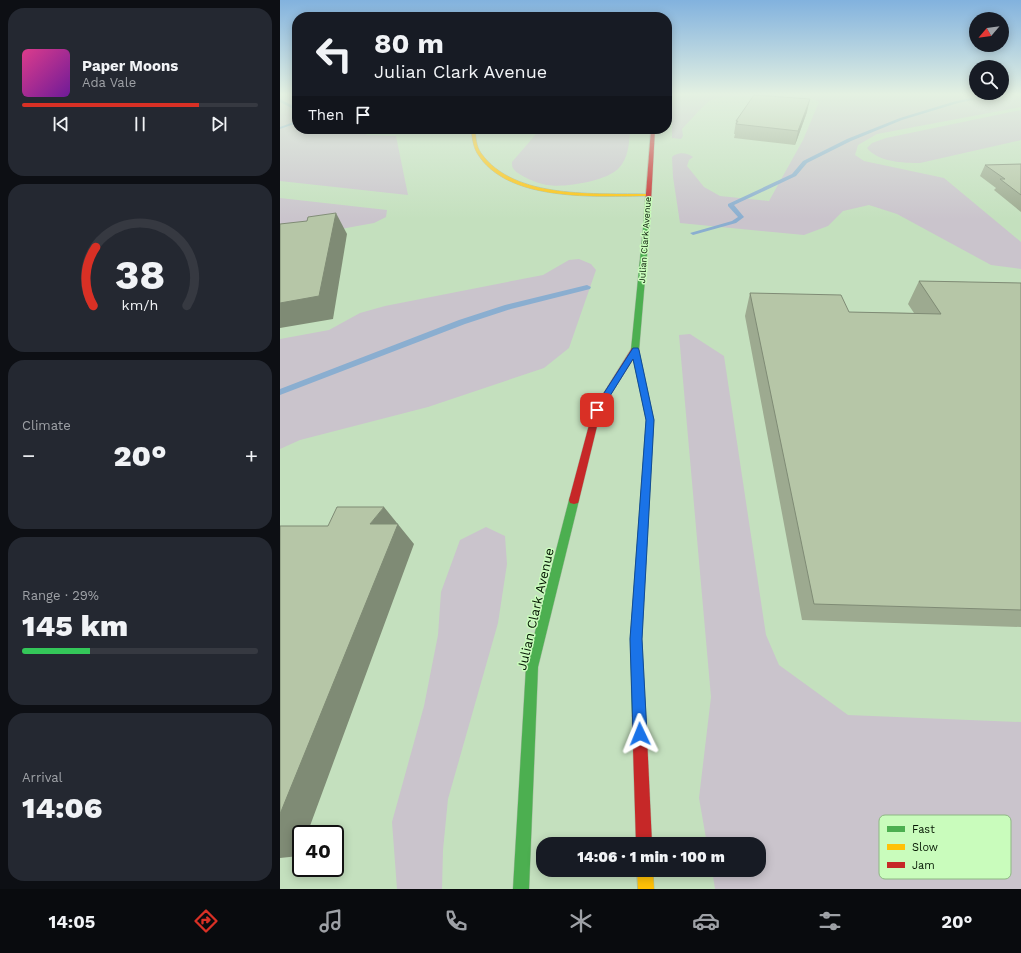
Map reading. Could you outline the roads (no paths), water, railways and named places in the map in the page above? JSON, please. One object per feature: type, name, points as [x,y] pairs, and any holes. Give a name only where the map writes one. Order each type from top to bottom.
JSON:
[{"type":"street","points":[[475,135],[480,154],[495,170],[514,181],[537,188],[563,191],[648,195]]},
{"type":"street","name":"Julian Clark Avenue","points":[[644,837],[636,639],[650,420],[635,350],[645,255],[652,135]]},
{"type":"street","name":"Julian Clark Avenue","points":[[521,889],[532,667],[597,410],[635,350]]},
{"type":"street","points":[[645,877],[646,889]]},
{"type":"waterway","points":[[693,233],[734,222],[741,217],[730,205],[794,175],[805,162],[860,135]]},
{"type":"waterway","points":[[280,392],[462,322],[508,307],[587,287]]}]
